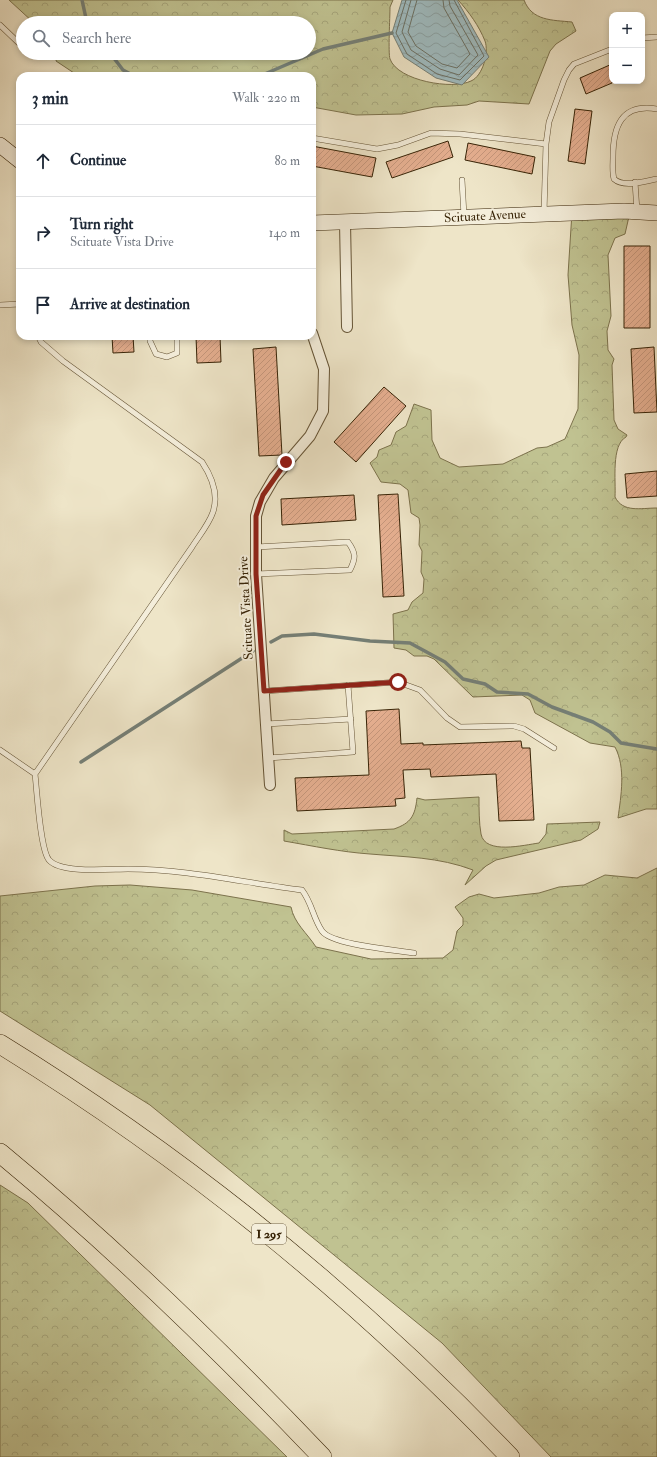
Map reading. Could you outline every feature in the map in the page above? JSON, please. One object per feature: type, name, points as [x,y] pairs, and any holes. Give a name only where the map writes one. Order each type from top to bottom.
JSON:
[{"type":"highway","name":"I 295","points":[[0,1044],[122,1124],[183,1167],[260,1226],[313,1270],[400,1348],[510,1457]]},
{"type":"highway","points":[[0,1153],[69,1211],[159,1293],[251,1383],[322,1457]]},
{"type":"main road","points":[[0,145],[16,158]]},
{"type":"main road","name":"Scituate Avenue","points":[[316,223],[637,211],[657,213]]},
{"type":"street","points":[[345,222],[347,327]]},
{"type":"street","name":"Scituate Vista Drive","points":[[270,785],[256,574],[256,516],[260,502],[286,462],[310,436],[323,411],[324,369],[314,340]]},
{"type":"lane","points":[[0,25],[16,40]]},
{"type":"lane","points":[[645,38],[657,37]]},
{"type":"lane","points":[[544,214],[546,188],[546,144],[549,122],[568,70],[574,64],[609,50]]},
{"type":"lane","points":[[657,109],[641,109],[625,115],[613,138],[614,179],[621,182],[657,179]]},
{"type":"lane","points":[[316,139],[377,149],[398,145],[431,133],[467,134],[546,144]]},
{"type":"lane","points":[[462,180],[464,217]]},
{"type":"lane","points":[[635,182],[637,211]]},
{"type":"lane","points":[[0,305],[16,304]]},
{"type":"lane","points":[[40,340],[63,361],[202,462],[211,476],[214,491],[213,512],[192,547],[35,774],[43,845],[48,860],[57,866],[78,869],[155,870],[205,875],[302,890],[310,899],[315,920],[324,933],[342,942],[414,952]]},
{"type":"lane","points":[[150,340],[156,354],[167,357],[177,353],[177,340]]},
{"type":"lane","points":[[256,547],[348,542],[355,551],[355,560],[350,570],[256,574]]},
{"type":"lane","points":[[264,691],[390,682],[409,684],[420,690],[447,718],[460,727],[514,726],[524,729],[554,748]]},
{"type":"lane","points":[[268,758],[353,752],[348,685]]},
{"type":"lane","points":[[266,724],[351,719]]},
{"type":"lane","points":[[0,750],[35,774]]},
{"type":"green space","points":[[9,0],[393,0],[390,7],[390,59],[395,67],[414,78],[440,84],[463,84],[471,81],[479,74],[484,63],[486,46],[483,35],[466,9],[458,0],[524,0],[532,12],[537,16],[550,20],[572,22],[576,31],[556,44],[550,51],[529,104],[479,101],[467,105],[434,107],[402,114],[356,115],[316,108],[316,72],[72,72],[56,61],[316,60],[316,16],[26,16]]},
{"type":"green space","points":[[572,212],[630,212],[625,234],[615,238],[608,255],[611,316],[607,331],[608,350],[614,359],[612,365],[614,420],[618,429],[627,435],[621,441],[616,455],[615,497],[618,502],[628,508],[657,508],[657,809],[646,809],[618,818],[622,773],[621,764],[615,747],[590,743],[535,713],[530,700],[522,695],[473,697],[434,659],[427,656],[414,656],[406,650],[394,648],[393,614],[408,610],[412,602],[423,593],[424,579],[421,572],[422,551],[419,545],[420,525],[419,518],[411,513],[408,490],[400,484],[381,482],[370,463],[377,457],[379,450],[391,445],[396,432],[406,426],[414,404],[431,410],[432,440],[440,458],[459,467],[503,464],[537,448],[547,447],[565,439],[578,409],[579,355],[572,325],[568,275]]},
{"type":"green space","points":[[479,797],[479,821],[481,834],[484,840],[490,845],[497,847],[515,847],[539,843],[546,834],[547,824],[600,822],[598,829],[581,840],[496,860],[486,866],[465,885],[473,870],[447,862],[422,858],[348,852],[284,841],[284,830],[292,834],[394,829],[400,827],[411,818],[415,810],[417,798],[425,800]]},
{"type":"green space","points":[[657,868],[657,1457],[551,1457],[442,1343],[150,1105],[0,1011],[0,896],[95,886],[130,885],[192,890],[291,907],[298,923],[316,947],[371,959],[443,958],[453,950],[457,931],[463,925],[463,918],[455,907],[469,897],[479,894],[494,898],[539,893],[559,887],[584,885],[605,875],[637,878]]},
{"type":"green space","points":[[0,1185],[28,1203],[287,1457],[0,1457]]},
{"type":"water","points":[[402,0],[457,0],[489,57],[462,85],[436,78],[404,57],[392,33]]},
{"type":"building","points":[[609,65],[610,84],[586,94],[580,78]]},
{"type":"building","points":[[575,109],[592,111],[585,164],[568,161]]},
{"type":"building","points":[[448,141],[453,157],[392,178],[386,162]]},
{"type":"building","points":[[468,143],[535,157],[532,174],[465,160]]},
{"type":"building","points":[[316,147],[376,158],[372,177],[316,167]]},
{"type":"building","points":[[624,246],[650,246],[650,328],[624,328]]},
{"type":"building","points":[[112,340],[133,340],[134,352],[113,353]]},
{"type":"building","points":[[196,340],[220,340],[221,362],[197,363]]},
{"type":"building","points":[[276,347],[282,455],[259,456],[253,349]]},
{"type":"building","points":[[654,347],[657,412],[634,413],[631,349]]},
{"type":"building","points":[[384,387],[406,406],[356,462],[334,442]]},
{"type":"building","points":[[657,471],[657,496],[627,498],[625,474]]},
{"type":"building","points":[[398,494],[404,596],[383,597],[378,495]]},
{"type":"building","points":[[354,495],[356,520],[282,525],[281,499]]},
{"type":"building","points":[[399,709],[401,744],[423,743],[423,745],[521,741],[522,748],[530,748],[534,820],[499,821],[496,774],[431,777],[430,769],[403,770],[405,798],[395,799],[396,806],[297,811],[295,778],[369,775],[366,711]]},
{"type":"waterway","points":[[82,0],[85,16]]},
{"type":"waterway","points":[[316,52],[323,49],[392,33]]},
{"type":"waterway","points":[[115,60],[123,70],[127,72]]},
{"type":"waterway","points":[[269,72],[297,60]]},
{"type":"waterway","points":[[271,642],[282,636],[314,634],[370,641],[410,643],[445,662],[463,679],[485,684],[497,692],[528,694],[552,707],[593,722],[610,732],[621,743],[657,749]]},
{"type":"waterway","points":[[81,762],[253,651]]},
{"type":"route","points":[[286,462],[263,495],[256,516],[256,574],[264,691],[398,682]]}]
